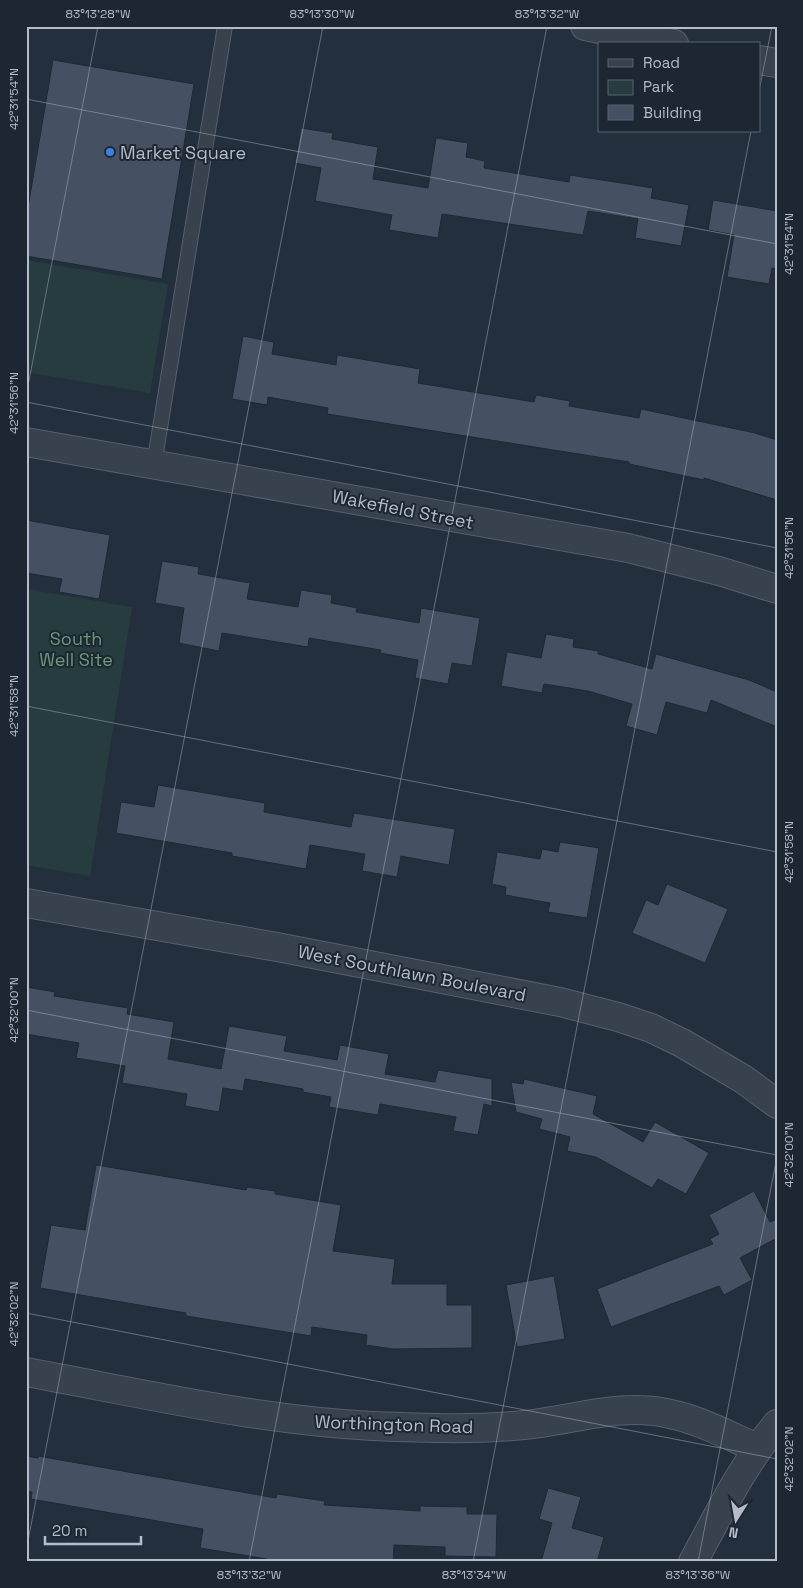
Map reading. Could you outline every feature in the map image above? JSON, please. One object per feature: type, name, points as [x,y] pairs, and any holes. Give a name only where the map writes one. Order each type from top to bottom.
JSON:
[{"type":"street","points":[[585,26],[664,42]]},
{"type":"street","points":[[760,60],[777,63]]},
{"type":"street","name":"Wakefield Street","points":[[26,442],[628,548],[719,571],[777,589]]},
{"type":"street","name":"West Southlawn Boulevard","points":[[26,903],[278,947],[560,1002],[618,1017],[651,1028],[682,1043],[743,1079],[777,1104]]},
{"type":"street","name":"Worthington Road","points":[[26,1372],[265,1416],[338,1424],[486,1427],[537,1424],[603,1412],[665,1412],[700,1422],[757,1448]]},
{"type":"street","points":[[693,1562],[734,1483],[757,1448],[777,1424]]},
{"type":"lane","points":[[154,465],[225,26]]},
{"type":"green space","points":[[26,260],[168,284],[150,393],[26,372]]},
{"type":"green space","name":"South Well Site","points":[[26,589],[132,607],[90,876],[26,865]]},
{"type":"building","name":"Market Square","points":[[53,60],[194,84],[162,279],[26,256],[26,219]]},
{"type":"building","points":[[301,128],[333,133],[332,139],[378,147],[373,179],[428,188],[436,138],[468,143],[466,157],[485,161],[484,168],[569,182],[570,175],[653,188],[651,198],[689,205],[681,246],[635,238],[638,219],[588,211],[583,235],[442,214],[438,238],[389,230],[392,215],[315,201],[321,168],[295,163]]},
{"type":"building","points":[[713,200],[777,211],[777,269],[772,268],[769,284],[727,277],[734,235],[708,230]]},
{"type":"building","points":[[243,336],[274,342],[272,354],[336,365],[337,355],[420,369],[418,383],[534,402],[536,395],[570,401],[569,406],[639,418],[641,409],[755,433],[777,440],[777,500],[704,478],[704,480],[629,464],[629,462],[327,414],[328,408],[268,397],[267,405],[232,399]]},
{"type":"building","points":[[26,520],[110,535],[99,599],[59,592],[62,579],[26,573]]},
{"type":"building","points":[[162,561],[199,567],[198,574],[250,583],[247,599],[298,607],[301,590],[332,595],[331,603],[357,608],[356,612],[419,623],[421,608],[480,618],[472,666],[452,663],[448,684],[415,678],[418,660],[380,653],[381,650],[309,638],[308,647],[222,633],[219,651],[179,643],[184,608],[155,603]]},
{"type":"building","points":[[546,634],[574,639],[573,647],[598,651],[598,654],[652,669],[656,654],[749,680],[777,692],[777,727],[711,700],[707,713],[666,702],[657,735],[626,726],[632,704],[588,691],[544,684],[542,693],[501,686],[507,652],[541,658]]},
{"type":"building","points":[[158,785],[265,803],[264,812],[351,827],[354,813],[455,829],[449,865],[401,856],[397,877],[362,871],[365,854],[310,845],[306,869],[232,856],[232,853],[116,833],[121,802],[154,807]]},
{"type":"building","points":[[560,842],[599,848],[587,918],[548,912],[550,903],[505,895],[506,887],[492,884],[497,852],[540,859],[542,849],[558,852]]},
{"type":"building","points":[[667,884],[728,909],[705,963],[632,933],[646,900],[658,905]]},
{"type":"building","points":[[26,987],[55,992],[54,996],[128,1008],[127,1014],[174,1022],[168,1059],[221,1069],[229,1026],[287,1036],[284,1051],[337,1060],[340,1045],[389,1054],[385,1074],[435,1082],[438,1070],[492,1079],[492,1106],[484,1104],[478,1135],[453,1131],[456,1117],[380,1104],[378,1115],[329,1107],[331,1097],[303,1092],[303,1089],[245,1079],[243,1091],[223,1088],[219,1112],[185,1106],[187,1094],[122,1083],[125,1066],[76,1058],[79,1043],[26,1034]]},
{"type":"building","points":[[524,1079],[597,1096],[593,1114],[643,1142],[655,1122],[709,1153],[686,1194],[658,1179],[652,1188],[596,1157],[567,1151],[570,1137],[539,1129],[542,1119],[516,1112],[511,1082],[523,1084]]},
{"type":"building","points":[[96,1165],[246,1190],[247,1187],[275,1191],[275,1194],[341,1205],[333,1251],[395,1259],[392,1284],[447,1284],[447,1305],[472,1305],[472,1348],[393,1349],[366,1345],[367,1335],[312,1327],[311,1336],[186,1316],[186,1313],[40,1288],[51,1225],[85,1230]]},
{"type":"building","points":[[754,1191],[770,1222],[777,1219],[777,1238],[740,1258],[752,1280],[724,1295],[719,1286],[611,1327],[597,1289],[713,1244],[710,1239],[719,1234],[709,1215]]},
{"type":"building","points":[[554,1276],[565,1339],[517,1347],[506,1285]]},
{"type":"building","points":[[26,1456],[38,1458],[38,1456],[276,1498],[277,1494],[325,1501],[324,1505],[420,1511],[420,1506],[467,1507],[467,1514],[497,1514],[496,1557],[445,1556],[445,1547],[394,1545],[393,1562],[267,1562],[267,1559],[200,1548],[203,1529],[31,1499],[32,1492],[26,1491]]},
{"type":"building","points":[[548,1488],[581,1497],[572,1528],[604,1537],[597,1562],[541,1562],[552,1523],[539,1519]]},
{"type":"place","name":"Market Square","points":[[110,152]]}]
